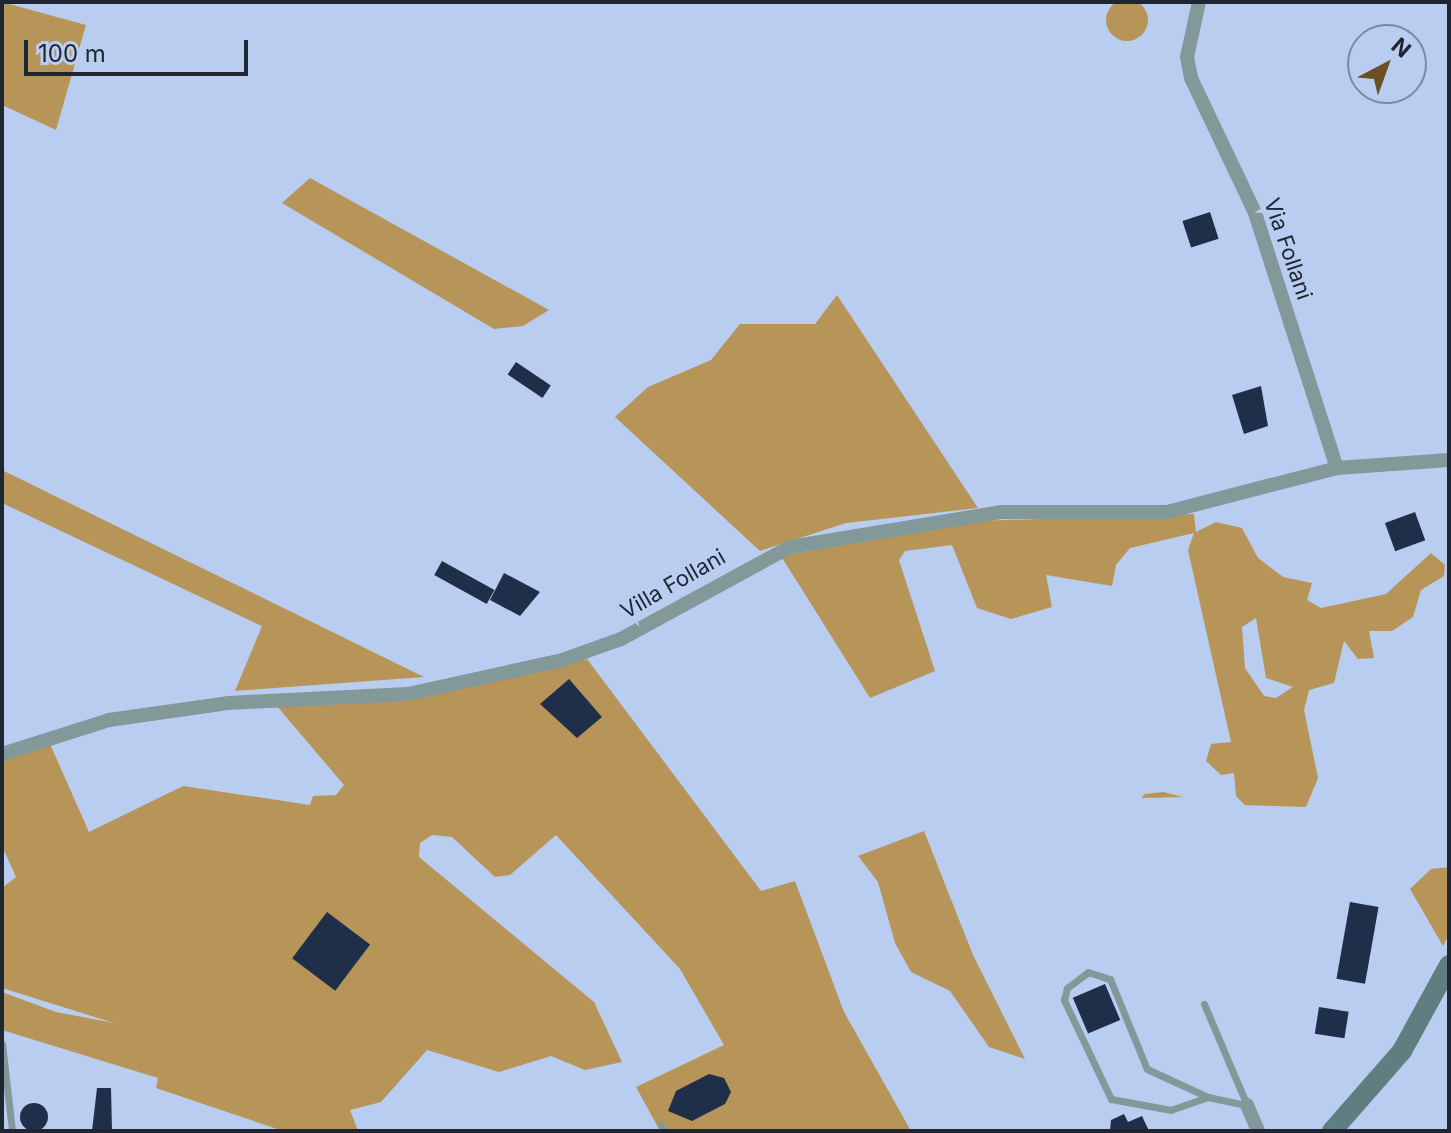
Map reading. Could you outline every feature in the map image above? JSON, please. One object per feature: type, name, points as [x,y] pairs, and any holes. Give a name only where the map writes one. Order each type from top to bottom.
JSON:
[{"type":"main road","points":[[1332,1131],[1402,1051],[1449,965]]},
{"type":"street","name":"Via Follani","points":[[1199,2],[1187,57],[1191,78],[1255,213],[1337,468]]},
{"type":"street","name":"Villa Follani","points":[[2,754],[109,720],[228,703],[408,694],[561,660],[621,639],[790,547],[1002,512],[1167,512],[1337,468],[1449,460]]},
{"type":"street","points":[[1247,1105],[1258,1131]]},
{"type":"lane","points":[[1208,1097],[1171,1110],[1111,1099],[1064,1000],[1067,988],[1088,972],[1110,979],[1147,1069],[1208,1097],[1247,1105]]},
{"type":"lane","points":[[1204,1004],[1247,1105]]},
{"type":"lane","points":[[2,1044],[12,1131]]},
{"type":"shaded area","points":[[1127,-1],[1142,5],[1148,20],[1142,35],[1127,41],[1112,35],[1106,20],[1112,5]]},
{"type":"shaded area","points":[[2,2],[86,25],[56,130],[2,105]]},
{"type":"shaded area","points":[[310,178],[549,310],[523,326],[494,329],[282,203]]},
{"type":"shaded area","points":[[837,295],[978,508],[846,523],[760,551],[615,417],[648,387],[711,360],[740,324],[815,324]]},
{"type":"shaded area","points":[[2,470],[424,677],[235,691],[262,626],[2,503]]},
{"type":"shaded area","points":[[1194,514],[1196,532],[1216,522],[1242,528],[1258,558],[1283,577],[1312,583],[1307,600],[1321,608],[1386,594],[1431,553],[1445,565],[1444,576],[1421,590],[1413,617],[1392,631],[1369,631],[1374,658],[1358,659],[1344,641],[1334,683],[1309,690],[1304,710],[1318,778],[1306,807],[1245,805],[1236,796],[1234,773],[1221,775],[1206,761],[1211,744],[1231,742],[1188,550],[1194,533],[1130,548],[1116,565],[1112,586],[1046,575],[1052,607],[1011,619],[977,608],[952,545],[905,551],[899,560],[935,671],[870,698],[781,556],[974,521]],"holes":[[[1256,618],[1266,678],[1293,687],[1276,698],[1264,696],[1245,668],[1242,627]]]},
{"type":"shaded area","points":[[587,659],[761,891],[795,881],[844,1012],[911,1131],[660,1131],[636,1087],[724,1045],[680,969],[556,835],[510,875],[495,877],[452,837],[432,835],[420,843],[419,857],[594,1002],[622,1062],[585,1070],[551,1056],[499,1072],[427,1050],[381,1102],[350,1110],[358,1131],[283,1131],[156,1088],[158,1078],[2,1030],[2,992],[56,1012],[114,1023],[2,988],[2,888],[16,877],[2,846],[2,760],[50,744],[89,832],[183,786],[310,805],[313,796],[336,795],[344,785],[276,705],[488,680]]},
{"type":"shaded area","points":[[1163,792],[1183,797],[1141,798],[1145,794]]},
{"type":"shaded area","points":[[924,831],[973,955],[1025,1059],[989,1047],[950,991],[911,972],[895,943],[878,882],[858,856]]},
{"type":"shaded area","points":[[1449,867],[1449,935],[1443,946],[1410,889],[1431,869]]},
{"type":"building","points":[[1210,212],[1219,239],[1191,248],[1182,221]]},
{"type":"building","points":[[516,362],[551,385],[542,398],[508,374]]},
{"type":"building","points":[[1261,386],[1268,426],[1244,434],[1232,395]]},
{"type":"building","points":[[1415,512],[1425,540],[1395,551],[1385,523]]},
{"type":"building","points":[[442,561],[494,590],[487,604],[434,575]]},
{"type":"building","points":[[504,573],[540,592],[520,616],[490,600]]},
{"type":"building","points":[[569,679],[602,717],[577,738],[540,704]]},
{"type":"building","points":[[1350,902],[1379,907],[1365,984],[1336,979]]},
{"type":"building","points":[[327,912],[370,944],[335,991],[292,958]]},
{"type":"building","points":[[1105,984],[1120,1020],[1088,1034],[1073,998]]},
{"type":"building","points":[[1319,1007],[1349,1012],[1344,1038],[1315,1034]]},
{"type":"building","points":[[709,1074],[724,1078],[731,1092],[725,1104],[692,1121],[668,1111],[676,1091]]},
{"type":"building","points":[[97,1088],[111,1088],[112,1131],[92,1131]]},
{"type":"building","points":[[34,1103],[44,1107],[48,1117],[44,1127],[34,1131],[24,1127],[20,1117],[24,1107]]},
{"type":"building","points":[[1124,1114],[1128,1122],[1142,1116],[1149,1131],[1110,1131],[1111,1120]]}]
